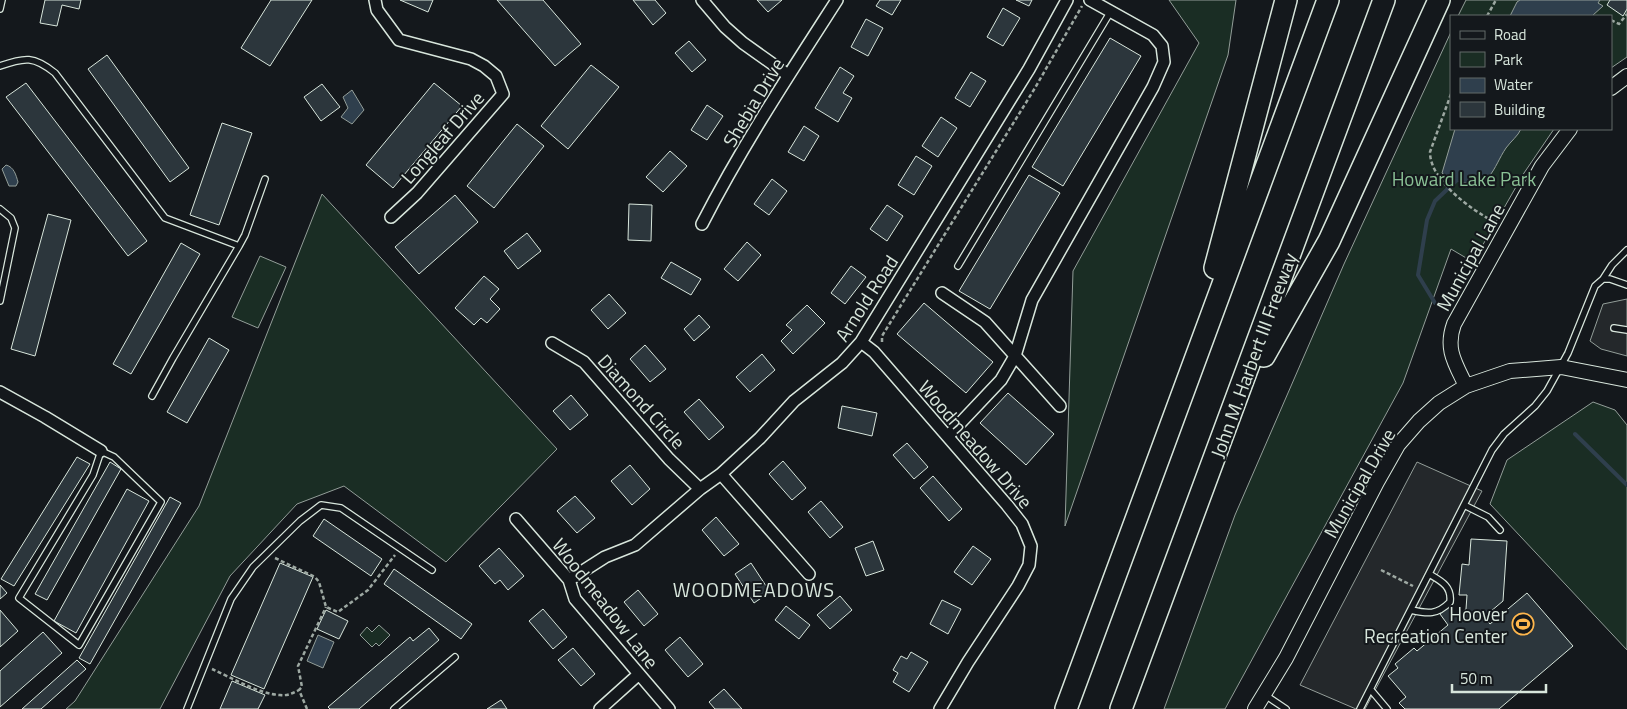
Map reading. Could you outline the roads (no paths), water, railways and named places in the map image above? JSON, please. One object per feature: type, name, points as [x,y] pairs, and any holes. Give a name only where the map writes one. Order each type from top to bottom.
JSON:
[{"type":"highway","points":[[1183,389],[1286,0]]},
{"type":"highway","points":[[1066,709],[1328,0]]},
{"type":"highway","name":"John M. Harbert III Freeway","points":[[1121,709],[1384,0]]},
{"type":"highway","points":[[1234,408],[1329,241],[1439,0]]},
{"type":"street","name":"Longleaf Drive","points":[[375,0],[377,10],[399,40],[471,59],[484,66],[496,76],[503,94],[416,193],[391,218]]},
{"type":"street","points":[[702,0],[725,27],[743,43],[788,75]]},
{"type":"street","name":"Shebia Drive","points":[[702,224],[716,196],[788,75],[838,0]]},
{"type":"street","name":"Arnold Road","points":[[569,580],[604,557],[635,545],[721,474],[760,438],[794,401],[842,363],[861,342],[1029,69],[1066,0]]},
{"type":"street","points":[[948,436],[1001,380],[1015,356],[1032,300],[1153,87],[1164,62],[1162,46],[1153,35],[1090,0]]},
{"type":"street","points":[[1612,87],[1627,76]]},
{"type":"street","name":"Municipal Lane","points":[[1466,386],[1450,350],[1450,336],[1454,324],[1542,166],[1569,130]]},
{"type":"street","points":[[942,293],[985,322],[1060,406]]},
{"type":"street","name":"Woodmeadow Drive","points":[[861,342],[874,352],[1022,524],[1031,546],[1029,565],[1018,586],[968,662],[940,709]]},
{"type":"street","name":"Diamond Circle","points":[[552,343],[584,362],[669,459],[700,490]]},
{"type":"street","name":"Municipal Drive","points":[[1255,709],[1286,658],[1398,445],[1419,421],[1440,403],[1466,386],[1510,371],[1561,367],[1627,380]]},
{"type":"street","points":[[0,392],[45,416],[101,451]]},
{"type":"street","points":[[721,474],[809,574]]},
{"type":"street","name":"Woodmeadow Lane","points":[[516,519],[569,580],[575,599],[669,709]]},
{"type":"street","points":[[600,709],[639,674]]},
{"type":"lane","points":[[0,9],[2,0]]},
{"type":"lane","points":[[958,266],[1111,11]]},
{"type":"lane","points":[[0,66],[26,58],[42,63],[55,73],[165,218],[239,246]]},
{"type":"lane","points":[[152,396],[245,235],[265,180]]},
{"type":"lane","points":[[0,209],[11,218],[15,228],[0,301]]},
{"type":"lane","points":[[1360,709],[1492,450],[1504,434],[1535,406],[1547,392],[1561,367],[1595,286],[1627,250]]},
{"type":"lane","points":[[1603,279],[1627,284]]},
{"type":"lane","points":[[1614,328],[1627,330]]},
{"type":"lane","points":[[101,451],[114,457],[161,502],[79,645],[19,598],[94,475],[101,451]]},
{"type":"lane","points":[[187,709],[231,599],[253,567],[300,521],[321,505],[341,508],[432,570]]},
{"type":"lane","points":[[1464,505],[1488,517],[1500,530]]},
{"type":"lane","points":[[1411,610],[1434,613],[1450,602],[1449,589],[1443,582],[1429,574]]},
{"type":"lane","points":[[394,709],[455,657]]},
{"type":"lane","points":[[1371,690],[1387,709]]},
{"type":"lane","points":[[1264,694],[1286,709]]},
{"type":"water","points":[[1520,0],[1600,0],[1598,3],[1603,6],[1593,15],[1510,15]]},
{"type":"water","points":[[352,90],[364,110],[352,124],[341,117],[348,108],[343,97]]},
{"type":"water","points":[[1455,130],[1520,130],[1506,148],[1494,170],[1484,181],[1478,184],[1469,184],[1447,177],[1442,173]]},
{"type":"water","points":[[6,165],[13,169],[18,182],[16,186],[9,186],[2,169]]},
{"type":"water","points":[[318,635],[334,642],[323,668],[307,661]]},
{"type":"waterway","points":[[1435,303],[1418,275],[1427,220],[1435,201],[1457,180]]},
{"type":"waterway","points":[[1575,434],[1627,485]]},
{"type":"place","name":"Hoover Recreation Center","points":[[1523,624]]},
{"type":"district","name":"WOODMEADOWS","points":[[754,589]]},
{"type":"park label","name":"Howard Lake Park","points":[[1464,178]]}]
